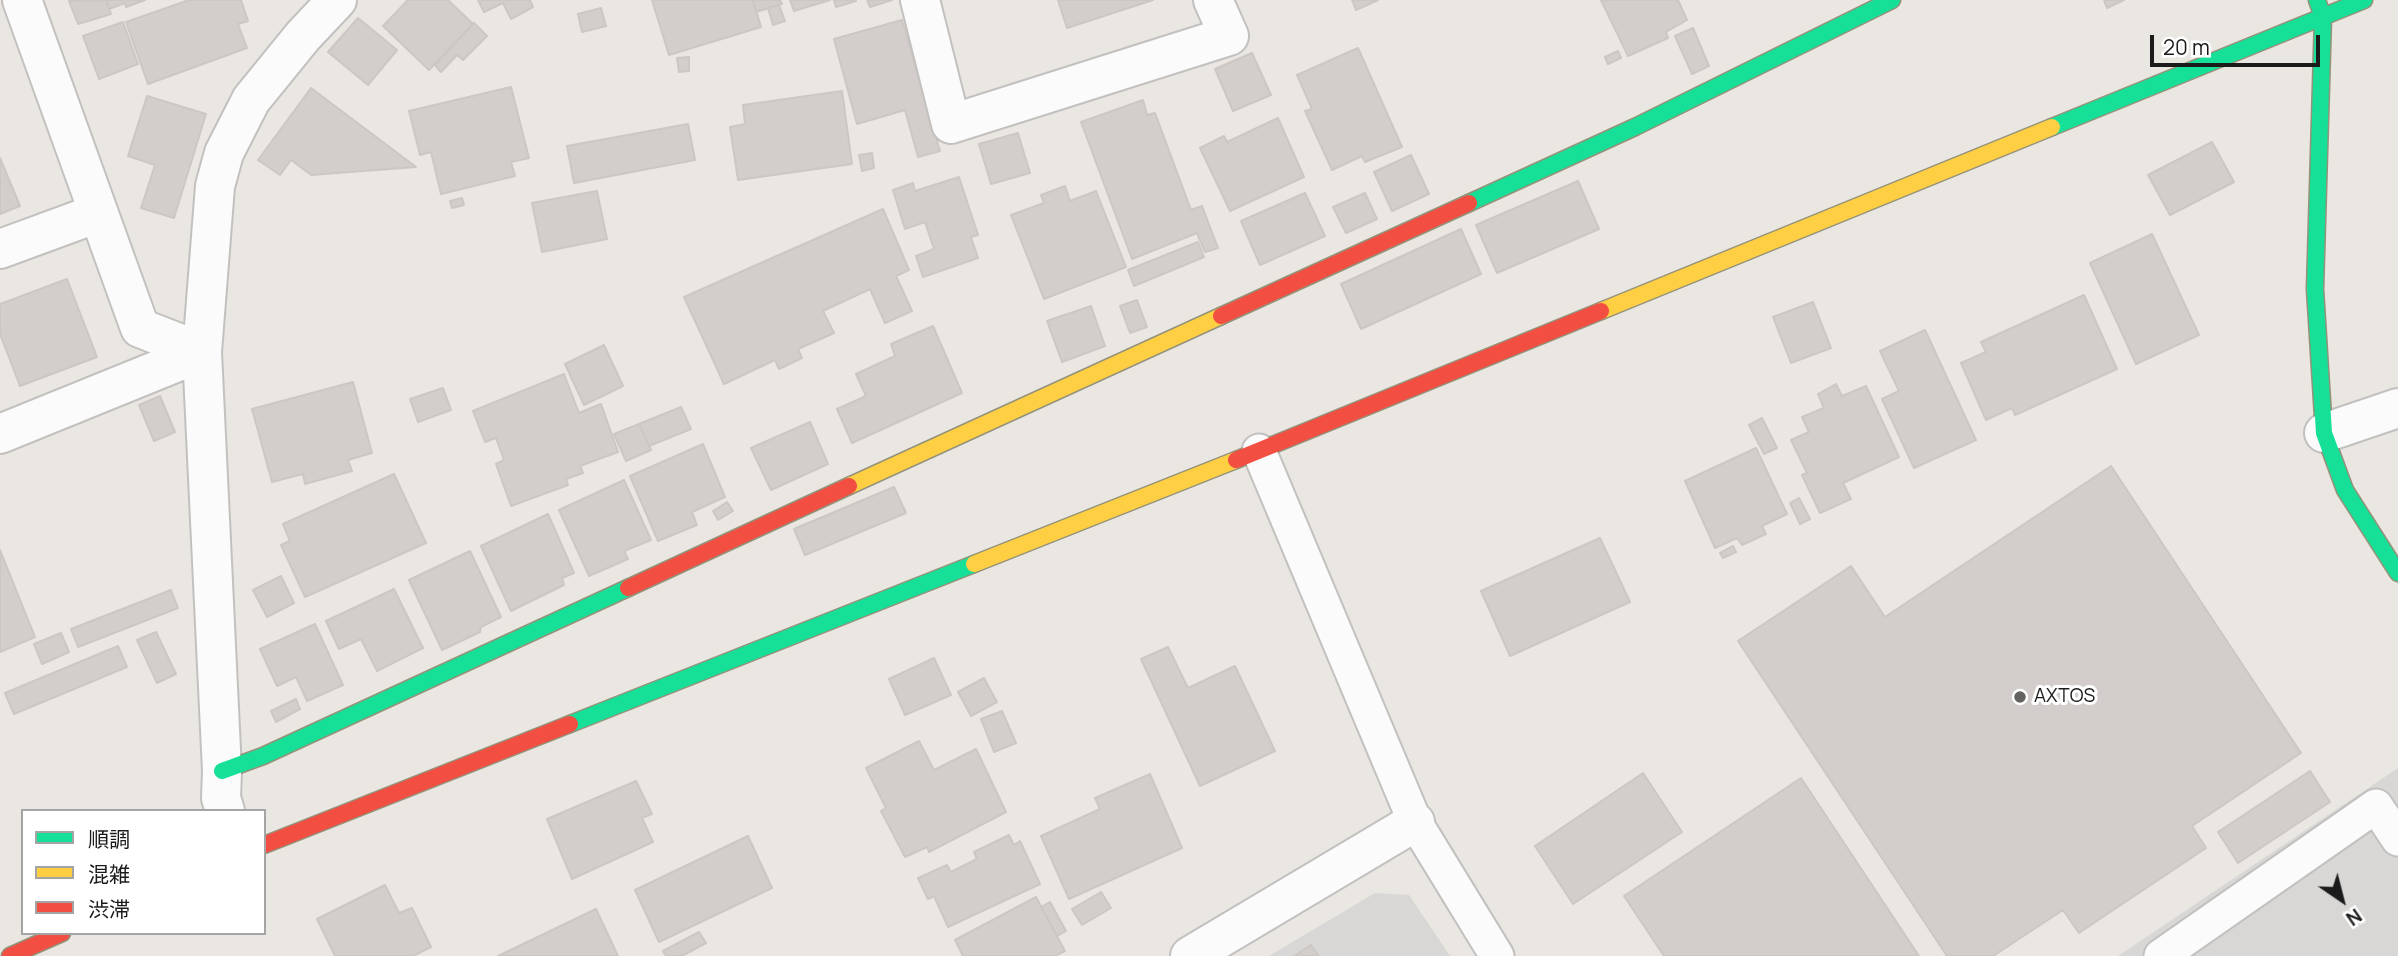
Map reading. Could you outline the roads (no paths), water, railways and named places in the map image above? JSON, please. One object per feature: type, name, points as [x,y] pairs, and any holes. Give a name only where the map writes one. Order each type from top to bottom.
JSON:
[{"type":"street","points":[[22,0],[140,328],[202,352]]},
{"type":"street","points":[[224,809],[221,798],[222,771],[202,352],[215,186],[225,153],[251,100],[303,36],[337,0]]},
{"type":"street","points":[[920,0],[951,124],[1229,36],[1213,0]]},
{"type":"street","points":[[222,771],[263,756],[1610,139],[1892,0]]},
{"type":"street","points":[[2317,0],[2323,17],[2315,289],[2324,433],[2345,491],[2398,573]]},
{"type":"street","points":[[266,844],[1259,451],[2364,0]]},
{"type":"street","points":[[0,249],[98,213]]},
{"type":"street","points":[[0,434],[202,352]]},
{"type":"street","points":[[2324,433],[2398,408]]},
{"type":"street","points":[[1190,956],[1415,822]]},
{"type":"street","points":[[10,956],[57,935]]},
{"type":"lane","points":[[1259,451],[1415,822],[1497,956]]},
{"type":"lane","points":[[2161,956],[2376,806],[2398,839]]},
{"type":"place","name":"AXTOS","points":[[2020,697]]}]
